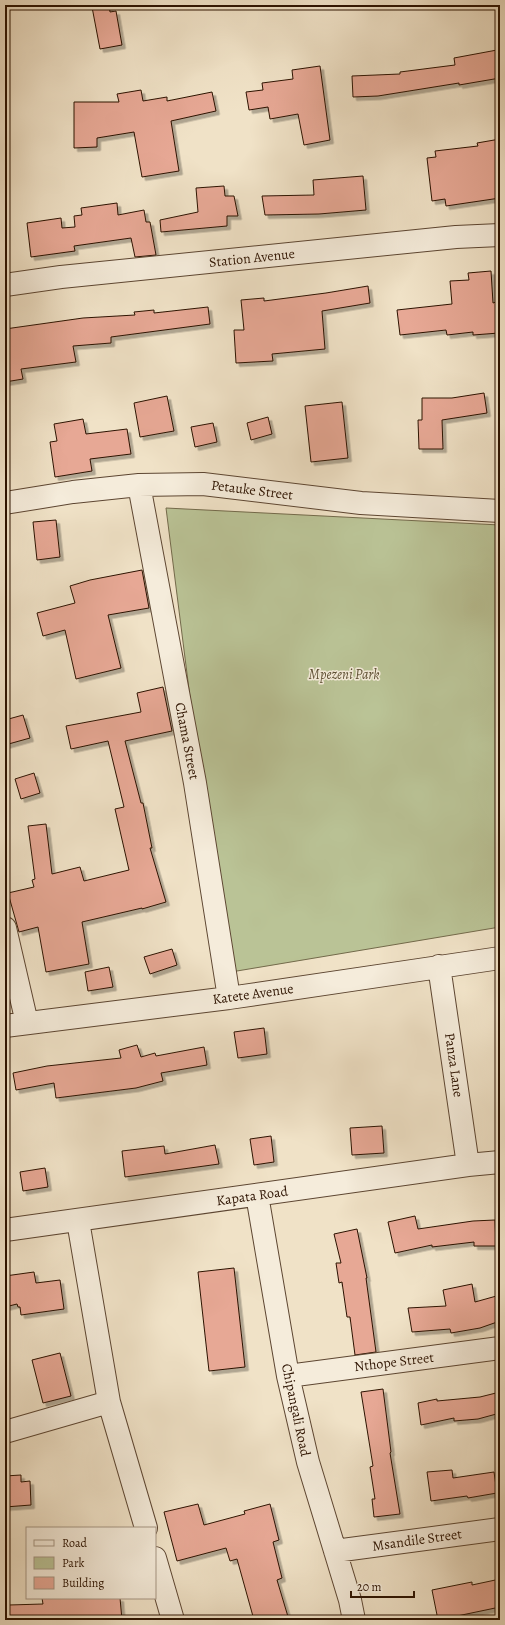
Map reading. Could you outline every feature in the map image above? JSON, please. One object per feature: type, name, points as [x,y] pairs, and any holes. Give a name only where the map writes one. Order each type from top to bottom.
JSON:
[{"type":"street","name":"Station Avenue","points":[[5,285],[61,277],[385,244],[456,237],[500,235]]},
{"type":"street","name":"Petauke Street","points":[[5,503],[73,492],[139,485],[203,484],[360,503],[500,511]]},
{"type":"street","name":"Chama Street","points":[[139,485],[195,782],[229,998]]},
{"type":"street","points":[[5,928],[27,1023]]},
{"type":"street","name":"Katete Avenue","points":[[5,1026],[229,998],[500,958]]},
{"type":"street","name":"Panza Lane","points":[[439,966],[468,1165]]},
{"type":"street","name":"Kapata Road","points":[[5,1230],[468,1165],[500,1162]]},
{"type":"street","name":"Chipangali Road","points":[[257,1195],[288,1376],[308,1462],[350,1600],[354,1620]]},
{"type":"street","points":[[78,1220],[109,1402],[146,1527]]},
{"type":"street","name":"Nthope Street","points":[[288,1376],[500,1348]]},
{"type":"street","points":[[5,1432],[109,1402]]},
{"type":"street","name":"Msandile Street","points":[[335,1551],[500,1529]]},
{"type":"street","points":[[156,1561],[173,1620]]},
{"type":"green space","name":"Mpezeni Park","points":[[166,508],[500,525],[500,927],[225,973]]},
{"type":"building","points":[[109,5],[110,12],[116,11],[122,45],[100,49],[92,7]]},
{"type":"building","points":[[497,50],[500,66],[500,78],[378,96],[353,97],[352,76],[400,74],[400,72],[455,65],[454,58]]},
{"type":"building","points":[[320,66],[330,140],[304,145],[298,114],[270,119],[268,107],[249,110],[246,92],[263,90],[262,83],[293,79],[292,70]]},
{"type":"building","points":[[141,90],[143,101],[167,97],[167,101],[212,92],[216,111],[171,121],[179,171],[142,177],[134,132],[97,138],[97,147],[74,148],[74,102],[119,102],[117,94]]},
{"type":"building","points":[[500,139],[500,198],[446,206],[445,199],[432,201],[427,158],[436,157],[435,151],[478,146],[477,143]]},
{"type":"building","points":[[363,176],[366,210],[319,214],[265,215],[262,196],[314,195],[313,180]]},
{"type":"building","points":[[224,186],[225,196],[234,196],[238,216],[227,216],[227,226],[161,232],[160,220],[198,212],[196,188]]},
{"type":"building","points":[[117,203],[118,215],[144,210],[146,222],[150,222],[156,255],[135,257],[131,238],[74,246],[75,251],[31,257],[27,223],[61,218],[62,228],[75,227],[74,216],[82,215],[81,208]]},
{"type":"building","points":[[491,271],[493,303],[496,302],[499,333],[473,335],[473,332],[447,335],[446,330],[400,335],[397,310],[452,304],[450,281],[469,280],[468,273]]},
{"type":"building","points":[[368,286],[370,303],[322,311],[325,349],[272,354],[273,361],[236,363],[234,330],[244,330],[241,300],[264,298],[264,301]]},
{"type":"building","points":[[208,307],[210,324],[111,337],[111,343],[73,346],[76,362],[21,369],[23,379],[5,382],[5,329],[83,318],[135,315],[134,312],[154,310],[154,313]]},
{"type":"building","points":[[484,393],[487,413],[442,420],[443,449],[419,449],[418,420],[422,420],[422,398],[452,398]]},
{"type":"building","points":[[167,396],[174,431],[140,437],[134,403]]},
{"type":"building","points":[[342,402],[348,458],[311,462],[305,406]]},
{"type":"building","points":[[268,417],[272,434],[251,440],[247,423]]},
{"type":"building","points":[[83,419],[86,434],[127,429],[131,454],[90,459],[92,471],[55,477],[50,442],[57,441],[54,424]]},
{"type":"building","points":[[213,423],[217,442],[195,447],[191,427]]},
{"type":"building","points":[[56,520],[60,557],[37,560],[33,522]]},
{"type":"building","points":[[142,570],[149,608],[108,615],[121,668],[76,679],[65,630],[43,636],[37,613],[75,603],[70,586],[90,580]]},
{"type":"building","points":[[163,687],[172,731],[125,741],[141,803],[143,803],[152,848],[150,848],[166,902],[142,909],[82,922],[89,964],[46,972],[38,927],[19,932],[8,893],[34,887],[32,880],[35,879],[28,826],[46,824],[52,874],[80,867],[84,881],[129,870],[115,809],[124,807],[108,741],[71,749],[66,726],[141,712],[137,693]]},
{"type":"building","points":[[23,715],[30,738],[5,745],[5,720]]},
{"type":"building","points":[[34,773],[40,793],[21,799],[15,779]]},
{"type":"building","points":[[172,949],[177,965],[150,974],[144,957]]},
{"type":"building","points":[[109,967],[113,987],[88,991],[85,972]]},
{"type":"building","points":[[264,1028],[267,1054],[238,1058],[234,1032]]},
{"type":"building","points":[[137,1045],[141,1057],[155,1053],[156,1056],[204,1047],[207,1065],[161,1073],[163,1081],[136,1088],[56,1098],[54,1083],[16,1090],[13,1073],[47,1066],[121,1058],[119,1050]]},
{"type":"building","points":[[382,1126],[384,1153],[352,1155],[350,1128]]},
{"type":"building","points":[[271,1136],[274,1162],[254,1165],[250,1139]]},
{"type":"building","points":[[215,1145],[219,1164],[125,1177],[122,1151],[164,1146],[165,1154]]},
{"type":"building","points":[[45,1168],[48,1187],[23,1191],[20,1172]]},
{"type":"building","points":[[415,1216],[418,1229],[473,1221],[495,1220],[496,1246],[474,1246],[474,1242],[432,1247],[432,1245],[395,1253],[388,1222]]},
{"type":"building","points":[[357,1229],[367,1278],[376,1352],[355,1355],[350,1317],[347,1317],[342,1282],[339,1283],[336,1263],[341,1263],[334,1234]]},
{"type":"building","points":[[234,1268],[245,1367],[209,1371],[198,1272]]},
{"type":"building","points":[[34,1272],[36,1283],[60,1280],[64,1309],[21,1315],[20,1307],[18,1307],[17,1304],[5,1307],[5,1276]]},
{"type":"building","points":[[472,1284],[475,1302],[500,1295],[500,1321],[480,1328],[451,1333],[450,1329],[412,1332],[408,1308],[446,1306],[443,1290]]},
{"type":"building","points":[[60,1353],[71,1396],[43,1403],[32,1360]]},
{"type":"building","points":[[383,1389],[390,1453],[400,1514],[374,1517],[372,1499],[375,1499],[370,1467],[373,1466],[361,1392]]},
{"type":"building","points":[[500,1392],[500,1413],[478,1419],[454,1421],[454,1418],[421,1425],[418,1403],[437,1399],[437,1401],[480,1397]]},
{"type":"building","points":[[452,1470],[453,1478],[494,1472],[497,1493],[468,1498],[467,1496],[431,1501],[427,1472]]},
{"type":"building","points":[[21,1475],[21,1482],[30,1481],[31,1505],[5,1507],[5,1476]]},
{"type":"building","points":[[198,1504],[204,1525],[245,1514],[244,1511],[270,1504],[279,1540],[273,1542],[282,1578],[277,1580],[289,1620],[254,1620],[237,1559],[230,1561],[226,1548],[177,1561],[164,1512]]},
{"type":"building","points":[[500,1579],[500,1607],[438,1620],[432,1590],[472,1582],[472,1585]]},
{"type":"building","points":[[42,1599],[120,1599],[122,1620],[9,1620],[9,1605],[43,1604]]}]
